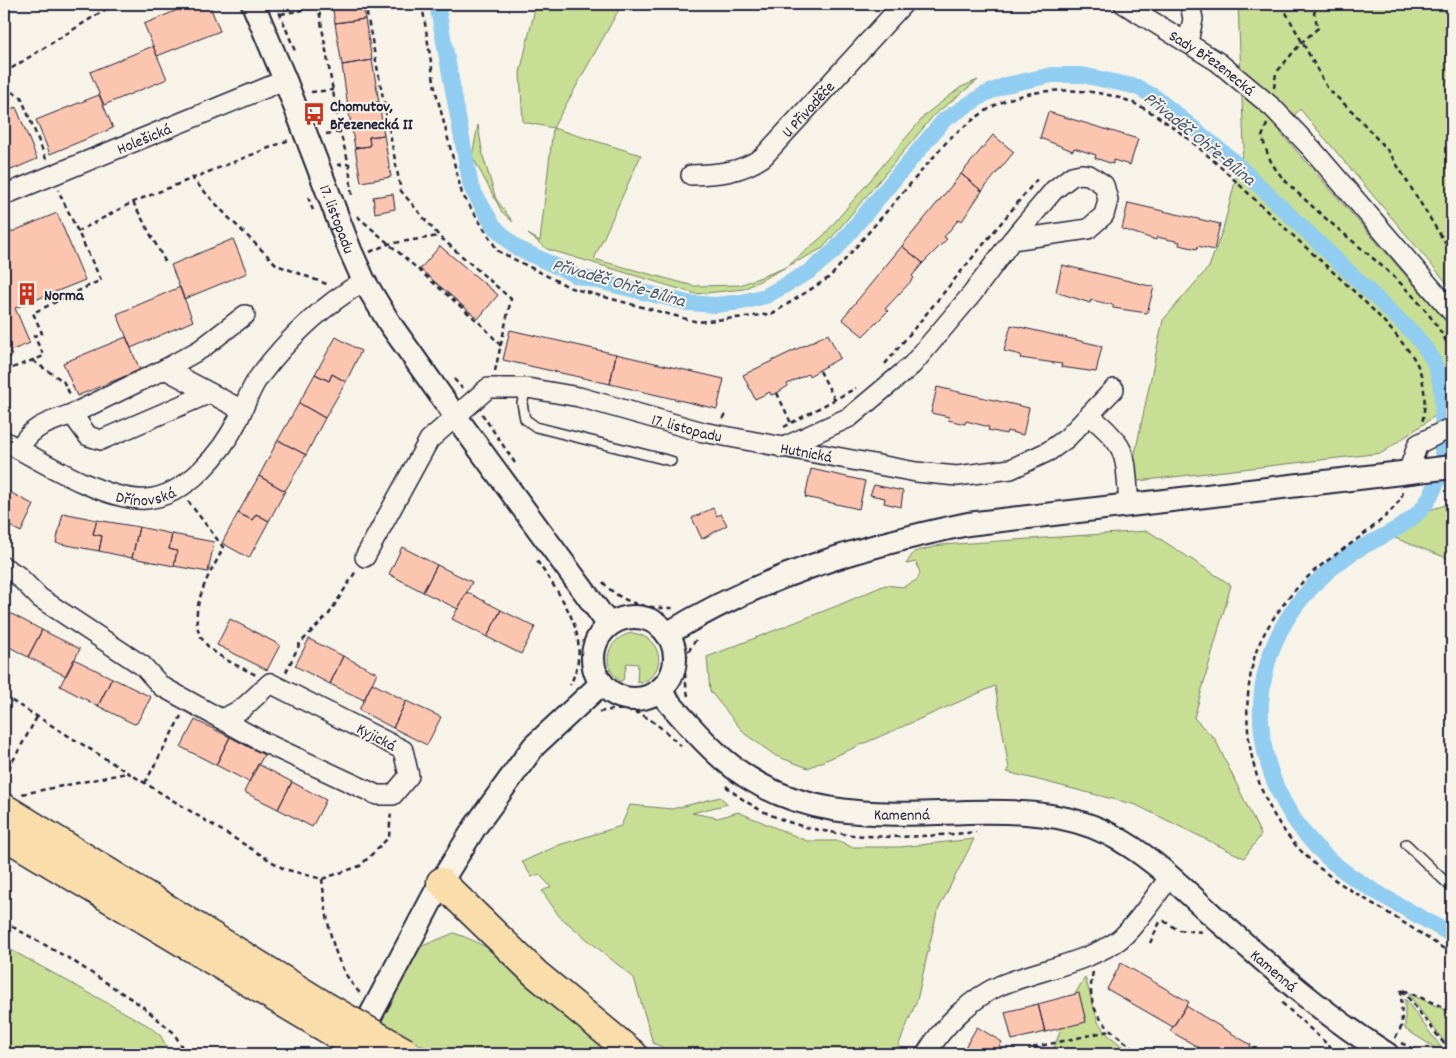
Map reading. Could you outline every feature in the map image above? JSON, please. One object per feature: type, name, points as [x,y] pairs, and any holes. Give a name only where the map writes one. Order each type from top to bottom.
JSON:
[{"type":"highway","points":[[9,802],[322,1015],[369,1054]]},
{"type":"highway","points":[[4,835],[322,1015],[407,1053]]},
{"type":"highway","points":[[441,882],[536,974],[632,1054]]},
{"type":"street","name":"17. listopadu","points":[[253,4],[364,281],[390,324],[456,417],[609,625]]},
{"type":"street","name":"U Přivaděče","points":[[691,175],[731,172],[752,164],[763,157],[902,4]]},
{"type":"street","name":"Sady Březenecká","points":[[1124,4],[1218,62],[1273,108],[1318,157],[1452,312]]},
{"type":"street","points":[[1188,42],[1193,19],[1190,4]]},
{"type":"street","name":"Holešická","points":[[4,195],[285,80]]},
{"type":"street","name":"Hutnická","points":[[782,448],[850,417],[912,365],[972,294],[1012,240],[1054,190],[1072,176],[1089,175],[1104,185],[1108,200],[1104,215],[1088,229],[1012,240]]},
{"type":"street","name":"Dřínovská","points":[[246,315],[201,349],[165,369],[75,412],[40,426],[26,435],[19,449],[103,492],[146,499],[179,489],[210,463],[258,379],[290,339],[325,306],[364,281]]},
{"type":"street","points":[[165,369],[242,410]]},
{"type":"street","name":"17. listopadu","points":[[488,388],[527,388],[579,397],[703,432],[782,448]]},
{"type":"street","points":[[365,557],[429,440],[488,388]]},
{"type":"street","name":"Hutnická","points":[[782,448],[916,472],[957,476],[995,472],[1022,465],[1049,451],[1068,438],[1114,389]]},
{"type":"street","points":[[75,412],[88,436],[101,440],[210,393]]},
{"type":"street","points":[[1090,416],[1110,432],[1123,452],[1129,505]]},
{"type":"street","points":[[1408,472],[1418,444],[1452,427]]},
{"type":"street","points":[[667,634],[710,608],[786,575],[840,555],[898,538],[968,524],[1452,467]]},
{"type":"street","points":[[4,568],[17,575],[40,598],[143,666],[161,686],[261,740],[377,795]]},
{"type":"street","points":[[633,617],[646,619],[658,625],[667,634],[673,645],[675,658],[668,682],[659,691],[647,697],[635,699],[622,698],[602,684],[596,672],[594,653],[600,635],[609,625],[621,619],[633,617]]},
{"type":"street","points":[[350,1054],[441,882],[474,827],[534,746],[602,684]]},
{"type":"street","points":[[222,719],[242,709],[275,685]]},
{"type":"street","name":"Kyjická","points":[[275,685],[403,750],[409,776],[393,795],[377,795]]},
{"type":"street","name":"Kamenná","points":[[659,691],[724,760],[757,783],[790,798],[824,809],[861,813],[998,811],[1044,815],[1073,821],[1108,834],[1135,849],[1170,877],[1288,984],[1325,1013],[1390,1043]]},
{"type":"street","points":[[926,1054],[934,1040],[956,1017],[981,996],[1001,985],[1066,966],[1117,941],[1170,877]]},
{"type":"lane","points":[[527,388],[522,403],[525,419],[536,427],[671,461]]},
{"type":"lane","points":[[1406,844],[1452,888]]},
{"type":"path","points":[[4,74],[114,4]]},
{"type":"path","points":[[276,4],[298,58]]},
{"type":"path","points":[[365,4],[401,191],[439,236],[511,299],[493,379],[488,388]]},
{"type":"path","points":[[422,4],[435,88],[462,194],[498,250],[571,288],[698,322],[772,314],[830,277],[950,138],[972,120],[998,104],[1034,92],[1084,92],[1125,100],[1158,117],[1210,159],[1376,313],[1414,359],[1422,382],[1425,410],[1418,444]]},
{"type":"path","points":[[1284,4],[1284,9],[1328,89],[1353,112],[1389,152],[1452,254]]},
{"type":"path","points":[[281,14],[319,5],[340,132],[349,164],[352,201]]},
{"type":"path","points":[[308,84],[314,101]]},
{"type":"path","points":[[4,88],[21,98],[77,232],[101,280],[33,313],[42,333],[34,336],[44,356],[4,371]]},
{"type":"path","points":[[311,92],[333,90]]},
{"type":"path","points":[[327,142],[324,134],[340,132]]},
{"type":"path","points":[[77,232],[133,202],[191,177],[292,139]]},
{"type":"path","points":[[332,157],[338,174]]},
{"type":"path","points":[[335,165],[349,164]]},
{"type":"path","points":[[191,177],[277,265],[332,287]]},
{"type":"path","points":[[878,370],[1038,178]]},
{"type":"path","points":[[133,202],[167,265]]},
{"type":"path","points":[[354,219],[351,210],[482,326],[500,346]]},
{"type":"path","points":[[364,245],[368,254],[388,244],[439,236]]},
{"type":"path","points":[[33,361],[63,381],[75,412]]},
{"type":"path","points":[[820,371],[835,400]]},
{"type":"path","points":[[450,374],[473,400],[517,465]]},
{"type":"path","points":[[782,428],[861,386]]},
{"type":"path","points":[[777,392],[791,423]]},
{"type":"path","points":[[722,421],[731,423]]},
{"type":"path","points":[[1408,472],[1402,497],[1394,509],[1314,572],[1280,607],[1256,654],[1246,710],[1257,782],[1270,810],[1304,854],[1330,877],[1452,954]]},
{"type":"path","points":[[179,489],[223,547],[218,562],[204,585],[196,613],[199,636],[214,652],[275,685],[300,643],[329,614],[365,557]]},
{"type":"path","points":[[598,576],[609,590],[630,602],[645,606],[671,608],[682,606],[700,635],[687,654],[685,667],[689,700]]},
{"type":"path","points":[[4,696],[284,869],[322,880],[360,866],[388,837],[391,811],[377,795]]},
{"type":"path","points":[[145,783],[189,701]]},
{"type":"path","points":[[4,777],[37,717]]},
{"type":"path","points":[[9,802],[128,773]]},
{"type":"path","points":[[322,880],[329,935],[350,983],[364,997]]},
{"type":"path","points":[[1150,943],[1158,925],[1164,921],[1178,930],[1197,933],[1205,932]]},
{"type":"path","points":[[4,922],[70,959],[142,1006],[173,1032],[181,1045],[182,1054]]},
{"type":"path","points":[[1098,950],[1089,988],[1099,1020],[1140,1054]]},
{"type":"path","points":[[1401,989],[1402,1026],[1390,1043],[1424,1054]]},
{"type":"path","points":[[1401,989],[1452,1011]]},
{"type":"path","points":[[1401,989],[1448,1050]]},
{"type":"path","points":[[1028,1054],[1032,1048],[1110,1030]]},
{"type":"path","points":[[1446,1054],[1452,1044]]},
{"type":"path","points":[[1129,1054],[1132,1048]]},
{"type":"green space","points":[[536,4],[622,4],[553,128],[523,122],[520,73]]},
{"type":"green space","points":[[1238,4],[1452,4],[1452,289],[1300,109],[1280,132],[1451,327],[1452,404],[1382,453],[1129,482],[1163,320],[1209,267],[1223,229],[1244,147]]},
{"type":"green space","points":[[978,80],[934,115],[823,248],[788,266],[824,235],[926,114],[961,87]]},
{"type":"green space","points":[[478,125],[483,156],[496,199],[513,222],[502,212],[472,156]]},
{"type":"green space","points":[[553,128],[641,155],[594,259],[694,286],[740,285],[785,268],[744,289],[696,294],[547,249],[528,234],[540,241]]},
{"type":"green space","points":[[1452,503],[1452,560],[1387,535],[1406,526],[1423,512]]},
{"type":"green space","points":[[1148,531],[1231,585],[1194,718],[1215,739],[1261,835],[1244,858],[1136,805],[1007,772],[1009,769],[995,686],[808,768],[776,756],[745,734],[710,691],[707,657],[885,585],[903,587],[917,580],[920,573],[916,562],[906,564],[914,552],[941,545]]},
{"type":"green space","points":[[631,633],[641,635],[649,640],[658,654],[656,670],[641,683],[637,682],[638,664],[627,663],[623,680],[620,681],[609,668],[608,660],[611,647],[623,636]]},
{"type":"green space","points":[[720,797],[728,804],[692,813],[718,818],[738,812],[807,841],[840,841],[851,847],[900,847],[974,839],[937,912],[917,1000],[895,1054],[678,1054],[653,1043],[634,978],[559,916],[542,891],[551,887],[539,874],[532,877],[522,862],[559,845],[621,826],[630,805],[672,809]]},
{"type":"green space","points":[[454,933],[477,942],[519,969],[540,985],[617,1054],[436,1054],[379,1021],[396,985],[420,947]]},
{"type":"green space","points":[[4,946],[147,1025],[160,1035],[171,1054],[4,1054]]},
{"type":"green space","points":[[1085,977],[1098,1022],[1107,1034],[1132,1054],[1052,1054],[1061,1028],[1086,1021],[1079,994],[1075,994]]},
{"type":"green space","points":[[1409,995],[1452,1013],[1452,1040],[1448,1047]]},
{"type":"green space","points":[[1405,999],[1443,1050],[1442,1052],[1405,1029]]},
{"type":"building","points":[[192,4],[209,4],[220,31],[157,56],[144,24]]},
{"type":"building","points":[[332,4],[363,4],[365,19],[335,23]]},
{"type":"building","points":[[365,19],[372,60],[342,65],[335,23]]},
{"type":"building","points":[[153,46],[167,79],[104,105],[90,72]]},
{"type":"building","points":[[372,60],[379,102],[348,107],[342,65]]},
{"type":"building","points":[[99,95],[113,128],[50,154],[36,120]]},
{"type":"building","points":[[379,102],[384,135],[369,137],[370,146],[355,148],[348,107]]},
{"type":"building","points":[[16,107],[37,159],[11,170],[4,154],[4,112]]},
{"type":"building","points":[[1048,112],[1138,139],[1130,165],[1113,160],[1113,164],[1095,158],[1096,155],[1074,148],[1073,151],[1040,138]]},
{"type":"building","points":[[384,135],[391,177],[361,182],[355,148],[370,146],[369,137]]},
{"type":"building","points":[[993,135],[1014,152],[982,191],[961,174]]},
{"type":"building","points":[[961,174],[982,191],[962,221],[959,219],[944,237],[947,239],[923,263],[902,246]]},
{"type":"building","points":[[393,194],[395,209],[375,213],[373,197]]},
{"type":"building","points":[[1128,203],[1220,224],[1214,250],[1198,246],[1197,249],[1179,245],[1180,242],[1157,237],[1156,240],[1122,229]]},
{"type":"building","name":"Norma","points":[[57,213],[85,280],[15,308],[30,343],[10,351],[12,356],[7,358],[4,353],[4,235]]},
{"type":"building","points":[[233,239],[247,273],[184,299],[171,265]]},
{"type":"building","points":[[440,246],[498,295],[478,319],[420,269]]},
{"type":"building","points":[[902,246],[923,263],[912,276],[914,278],[885,309],[888,311],[863,336],[842,319]]},
{"type":"building","points":[[1062,265],[1154,287],[1147,313],[1113,308],[1113,305],[1091,300],[1090,303],[1056,292]]},
{"type":"building","points":[[180,287],[193,321],[131,348],[117,314]]},
{"type":"building","points":[[1011,325],[1102,346],[1096,372],[1061,367],[1062,364],[1020,358],[1021,355],[1004,351]]},
{"type":"building","points":[[510,330],[616,354],[610,384],[503,360]]},
{"type":"building","points":[[828,334],[840,358],[809,376],[808,374],[787,384],[788,386],[777,393],[771,395],[770,392],[755,399],[743,375]]},
{"type":"building","points":[[126,337],[140,370],[77,396],[63,363]]},
{"type":"building","points":[[336,337],[361,351],[346,382],[332,374],[329,381],[315,374]]},
{"type":"building","points":[[616,354],[724,379],[717,409],[610,384]]},
{"type":"building","points":[[315,374],[329,381],[332,374],[346,382],[325,418],[299,403]]},
{"type":"building","points":[[937,387],[1029,408],[1023,435],[1007,431],[1006,434],[988,430],[989,427],[966,421],[965,424],[948,420],[949,417],[931,413]]},
{"type":"building","points":[[299,403],[325,418],[306,455],[278,440]]},
{"type":"building","points":[[278,440],[306,455],[285,491],[259,476]]},
{"type":"building","points":[[811,469],[865,481],[859,509],[805,497]]},
{"type":"building","points":[[259,476],[285,491],[269,521],[256,514],[252,520],[238,513]]},
{"type":"building","points":[[874,485],[903,491],[901,507],[884,503],[885,498],[870,495]]},
{"type":"building","points":[[4,489],[34,505],[21,532],[4,523]]},
{"type":"building","points":[[713,508],[717,516],[721,514],[727,525],[702,539],[692,518]]},
{"type":"building","points":[[63,513],[97,520],[93,534],[102,536],[99,551],[56,543]]},
{"type":"building","points":[[238,513],[252,520],[256,514],[269,521],[249,558],[222,543]]},
{"type":"building","points":[[97,520],[139,527],[132,558],[99,551],[102,536],[93,534]]},
{"type":"building","points":[[139,527],[172,534],[169,549],[177,551],[174,566],[132,558]]},
{"type":"building","points":[[172,534],[214,542],[208,572],[174,566],[177,551],[169,549]]},
{"type":"building","points":[[402,547],[437,565],[423,592],[389,574]]},
{"type":"building","points":[[437,565],[472,582],[458,609],[423,592]]},
{"type":"building","points":[[467,592],[501,610],[487,637],[452,619]]},
{"type":"building","points":[[4,610],[42,630],[28,657],[4,644]]},
{"type":"building","points":[[501,610],[535,627],[521,654],[487,637]]},
{"type":"building","points":[[230,619],[280,645],[267,670],[217,645]]},
{"type":"building","points":[[42,630],[80,649],[66,676],[28,657]]},
{"type":"building","points":[[309,639],[343,656],[330,684],[295,666]]},
{"type":"building","points":[[343,656],[377,673],[364,700],[330,684]]},
{"type":"building","points":[[74,659],[112,678],[98,706],[60,686]]},
{"type":"building","points":[[112,678],[151,697],[137,723],[134,724],[98,706]]},
{"type":"building","points":[[372,683],[406,701],[393,728],[359,710]]},
{"type":"building","points":[[406,701],[441,717],[427,745],[393,728]]},
{"type":"building","points":[[195,720],[230,737],[216,765],[181,747]]},
{"type":"building","points":[[230,737],[264,755],[249,782],[216,765]]},
{"type":"building","points":[[258,764],[292,782],[278,809],[244,792]]},
{"type":"building","points":[[292,782],[326,800],[312,827],[278,809]]},
{"type":"building","points":[[1121,963],[1189,1002],[1173,1027],[1107,989]]},
{"type":"building","points":[[1079,993],[1086,1022],[1045,1032],[1038,1004]]},
{"type":"building","points":[[1038,1004],[1045,1032],[1012,1040],[1005,1012]]},
{"type":"building","points":[[1186,1006],[1251,1045],[1246,1054],[1210,1054],[1170,1031]]},
{"type":"building","points":[[977,1027],[1002,1042],[995,1054],[961,1054]]},
{"type":"waterway","name":"Přivaděč Ohře-Bílina","points":[[437,4],[471,187],[493,225],[515,247],[577,276],[688,303],[715,305],[742,302],[766,296],[810,271],[834,251],[944,120],[985,94],[1006,85],[1052,75],[1082,75],[1137,87],[1155,97],[1230,158],[1416,336],[1427,350],[1438,374],[1442,403],[1442,466],[1433,491],[1421,510],[1413,517],[1396,529],[1343,559],[1324,574],[1303,597],[1281,629],[1268,663],[1261,698],[1262,734],[1270,769],[1284,802],[1304,833],[1330,860],[1357,880],[1452,935]]},
{"type":"place","name":"Chomutov, Březenecká II","points":[[314,114]]},
{"type":"place","name":"Norma","points":[[27,294]]}]
